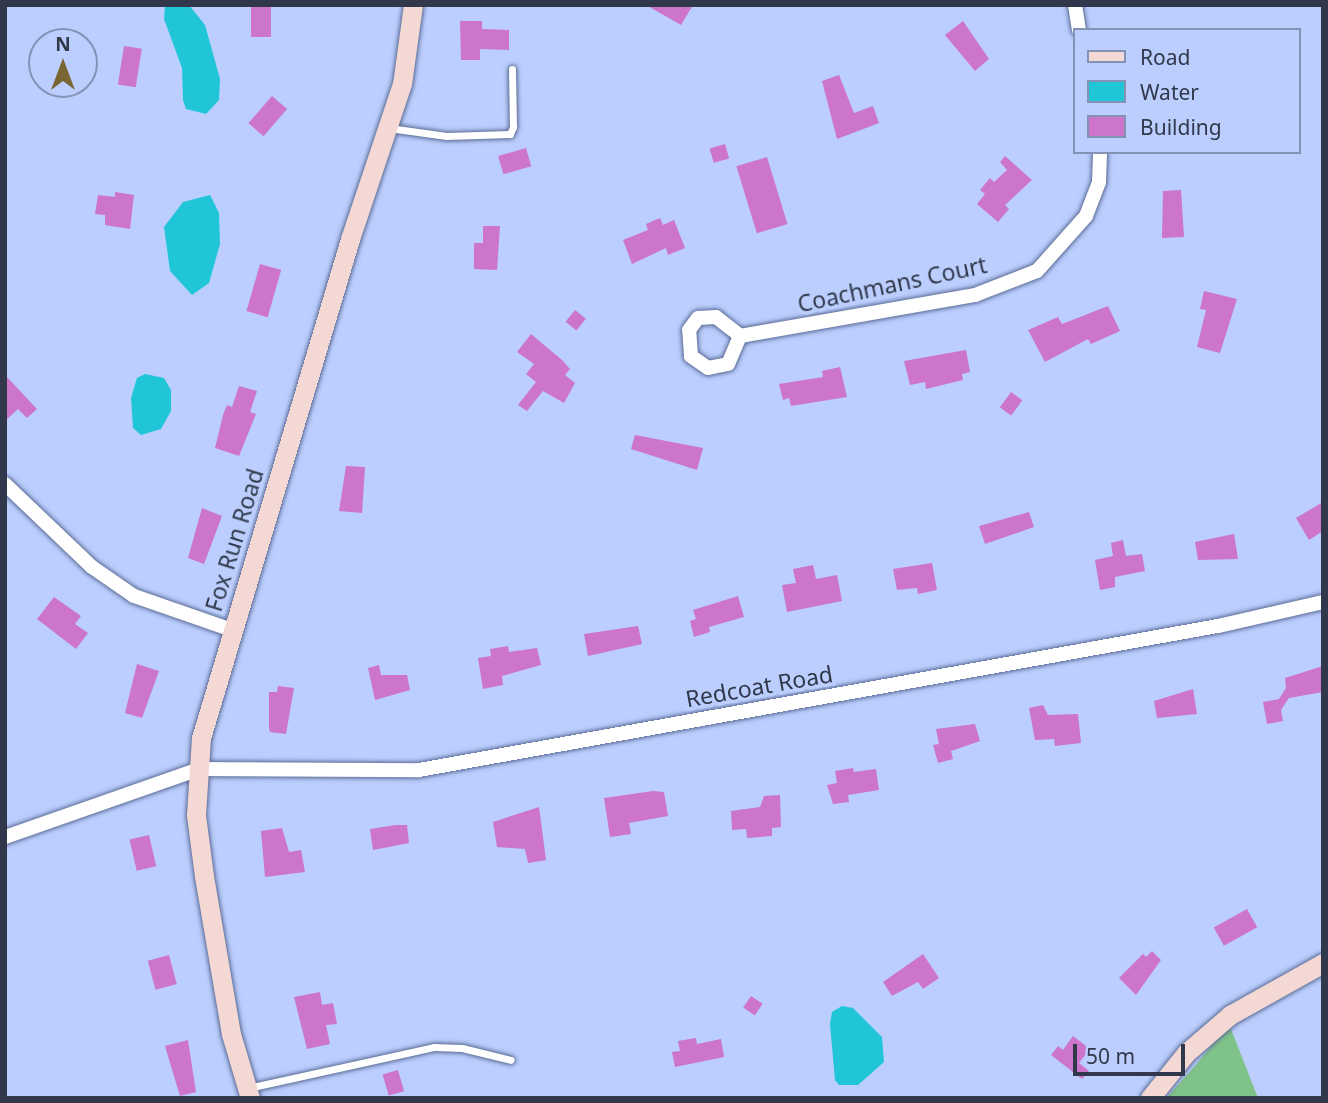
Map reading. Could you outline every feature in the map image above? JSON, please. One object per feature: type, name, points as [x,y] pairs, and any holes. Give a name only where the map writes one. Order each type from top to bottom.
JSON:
[{"type":"street","name":"Fox Run Road","points":[[249,1093],[231,1034],[196,815],[206,718],[402,84],[413,5]]},
{"type":"street","points":[[1074,5],[1079,28]]},
{"type":"street","name":"Coachmans Court","points":[[740,336],[975,295],[1037,271],[1086,216],[1099,182],[1101,154]]},
{"type":"street","points":[[5,484],[92,567],[134,596],[232,630]]},
{"type":"street","name":"Redcoat Road","points":[[5,837],[199,769],[419,771],[1205,628],[1323,602]]},
{"type":"street","points":[[1150,1098],[1186,1053],[1230,1015],[1323,963]]},
{"type":"lane","points":[[388,128],[446,136],[510,134],[512,69]]},
{"type":"lane","points":[[249,1093],[434,1047],[461,1048],[511,1060]]},
{"type":"shaded area","points":[[1229,1024],[1258,1098],[1166,1098],[1195,1066]]},
{"type":"water","points":[[165,5],[189,5],[205,25],[220,79],[219,100],[206,114],[186,109],[183,100],[182,68],[164,19]]},
{"type":"water","points":[[210,195],[219,213],[220,244],[209,283],[192,295],[170,271],[164,227],[183,202]]},
{"type":"water","points":[[145,374],[164,378],[171,390],[171,411],[161,429],[141,435],[133,428],[131,398],[137,378]]},
{"type":"water","points":[[842,1006],[853,1008],[882,1037],[884,1062],[858,1085],[839,1085],[835,1080],[830,1024],[832,1012]]},
{"type":"building","points":[[251,5],[271,5],[271,37],[251,37]]},
{"type":"building","points":[[646,5],[693,5],[681,25]]},
{"type":"building","points":[[460,21],[482,21],[482,29],[509,30],[509,50],[480,49],[480,60],[461,60]]},
{"type":"building","points":[[963,21],[989,59],[975,71],[945,35]]},
{"type":"building","points":[[124,46],[142,49],[136,87],[118,85]]},
{"type":"building","points":[[839,75],[854,113],[873,106],[879,123],[837,139],[822,81]]},
{"type":"building","points":[[272,96],[287,109],[263,136],[248,123]]},
{"type":"building","points":[[725,144],[729,158],[714,163],[710,148]]},
{"type":"building","points":[[526,148],[531,166],[503,174],[498,156]]},
{"type":"building","points":[[1005,156],[1032,180],[1005,205],[1009,209],[998,222],[977,204],[985,194],[980,190],[990,178],[994,182],[1007,170],[1000,162]]},
{"type":"building","points":[[767,157],[787,224],[757,233],[736,166]]},
{"type":"building","points":[[1181,190],[1184,237],[1162,238],[1163,191]]},
{"type":"building","points":[[115,192],[134,195],[130,229],[105,225],[105,215],[95,214],[98,195],[115,197]]},
{"type":"building","points":[[660,218],[663,225],[674,220],[685,248],[668,255],[666,248],[632,264],[623,240],[648,230],[646,224]]},
{"type":"building","points":[[483,226],[500,226],[497,270],[474,269],[474,243],[483,243]]},
{"type":"building","points":[[260,264],[281,270],[268,317],[246,311]]},
{"type":"building","points":[[1204,291],[1237,299],[1220,353],[1197,347],[1206,310],[1200,309]]},
{"type":"building","points":[[1108,306],[1120,331],[1091,344],[1088,339],[1045,362],[1028,330],[1058,317],[1062,324]]},
{"type":"building","points":[[575,310],[586,319],[576,330],[566,322]]},
{"type":"building","points":[[531,334],[562,360],[570,369],[565,375],[575,383],[564,403],[543,391],[527,411],[518,405],[536,382],[526,374],[534,364],[517,352]]},
{"type":"building","points":[[966,350],[970,372],[962,374],[963,380],[926,389],[925,382],[910,385],[904,361]]},
{"type":"building","points":[[840,367],[847,397],[791,406],[789,398],[783,400],[779,384],[823,377],[822,371]]},
{"type":"building","points":[[5,375],[37,409],[27,418],[18,409],[5,421]]},
{"type":"building","points":[[239,386],[257,391],[250,412],[256,414],[239,456],[215,448],[223,415],[227,405],[232,407]]},
{"type":"building","points":[[1011,392],[1022,400],[1011,416],[1000,407]]},
{"type":"building","points":[[635,435],[703,448],[697,470],[631,449]]},
{"type":"building","points":[[346,466],[365,467],[362,513],[339,511]]},
{"type":"building","points":[[1323,502],[1323,531],[1309,540],[1296,518]]},
{"type":"building","points":[[202,508],[222,516],[204,564],[188,558]]},
{"type":"building","points":[[1029,512],[1034,527],[985,544],[979,526]]},
{"type":"building","points":[[1234,534],[1238,559],[1198,560],[1195,542]]},
{"type":"building","points":[[1123,540],[1126,556],[1142,554],[1145,571],[1115,577],[1115,587],[1100,590],[1095,560],[1113,556],[1111,543]]},
{"type":"building","points":[[932,563],[937,590],[918,594],[917,588],[897,590],[893,569]]},
{"type":"building","points":[[813,565],[816,579],[837,575],[842,601],[787,612],[782,585],[796,583],[793,569]]},
{"type":"building","points":[[738,596],[744,617],[709,627],[710,632],[694,637],[690,621],[696,619],[693,610]]},
{"type":"building","points":[[54,597],[81,616],[75,624],[88,633],[76,649],[37,619]]},
{"type":"building","points":[[638,626],[642,644],[588,656],[584,634]]},
{"type":"building","points":[[508,646],[509,652],[537,648],[541,665],[502,676],[503,685],[483,689],[478,658],[491,656],[490,649]]},
{"type":"building","points":[[137,664],[159,671],[142,718],[125,713]]},
{"type":"building","points":[[379,665],[381,675],[407,675],[410,690],[375,700],[368,668]]},
{"type":"building","points":[[1323,666],[1323,692],[1289,698],[1281,710],[1283,721],[1267,724],[1263,702],[1279,699],[1286,688],[1285,678]]},
{"type":"building","points":[[278,686],[294,688],[286,734],[270,732],[269,728],[269,692],[277,692]]},
{"type":"building","points":[[1193,689],[1197,714],[1157,718],[1154,701]]},
{"type":"building","points":[[1043,705],[1048,715],[1078,714],[1081,743],[1055,746],[1054,739],[1035,740],[1029,708]]},
{"type":"building","points":[[975,724],[980,741],[951,751],[953,759],[938,763],[933,745],[939,744],[936,729]]},
{"type":"building","points":[[853,768],[854,772],[876,769],[879,790],[848,795],[849,802],[833,804],[827,785],[837,783],[835,771]]},
{"type":"building","points":[[664,792],[668,816],[629,823],[631,834],[610,837],[604,798]]},
{"type":"building","points":[[780,795],[781,827],[772,828],[772,836],[747,838],[746,829],[732,830],[731,811],[760,807],[764,796]]},
{"type":"building","points":[[539,807],[546,860],[528,863],[525,849],[497,847],[493,822]]},
{"type":"building","points":[[407,825],[409,843],[373,850],[370,829]]},
{"type":"building","points":[[282,828],[289,852],[301,850],[305,872],[265,877],[261,831]]},
{"type":"building","points":[[149,835],[156,866],[137,871],[130,839]]},
{"type":"building","points":[[1247,909],[1257,927],[1224,946],[1214,927]]},
{"type":"building","points":[[1152,951],[1161,960],[1136,995],[1119,978],[1143,954],[1146,957]]},
{"type":"building","points":[[923,954],[939,978],[923,989],[918,982],[892,996],[883,982]]},
{"type":"building","points":[[169,955],[177,984],[156,990],[148,961]]},
{"type":"building","points":[[320,992],[322,1005],[333,1003],[337,1024],[326,1025],[330,1044],[307,1049],[294,997]]},
{"type":"building","points":[[751,996],[763,1004],[755,1015],[743,1008]]},
{"type":"building","points":[[1073,1036],[1090,1049],[1079,1063],[1089,1071],[1082,1079],[1051,1055],[1058,1046],[1063,1050]]},
{"type":"building","points":[[696,1038],[697,1044],[721,1039],[724,1057],[675,1067],[672,1052],[680,1051],[678,1041]]},
{"type":"building","points":[[188,1040],[196,1092],[180,1096],[165,1046]]},
{"type":"building","points":[[398,1070],[404,1091],[389,1096],[383,1074]]}]
